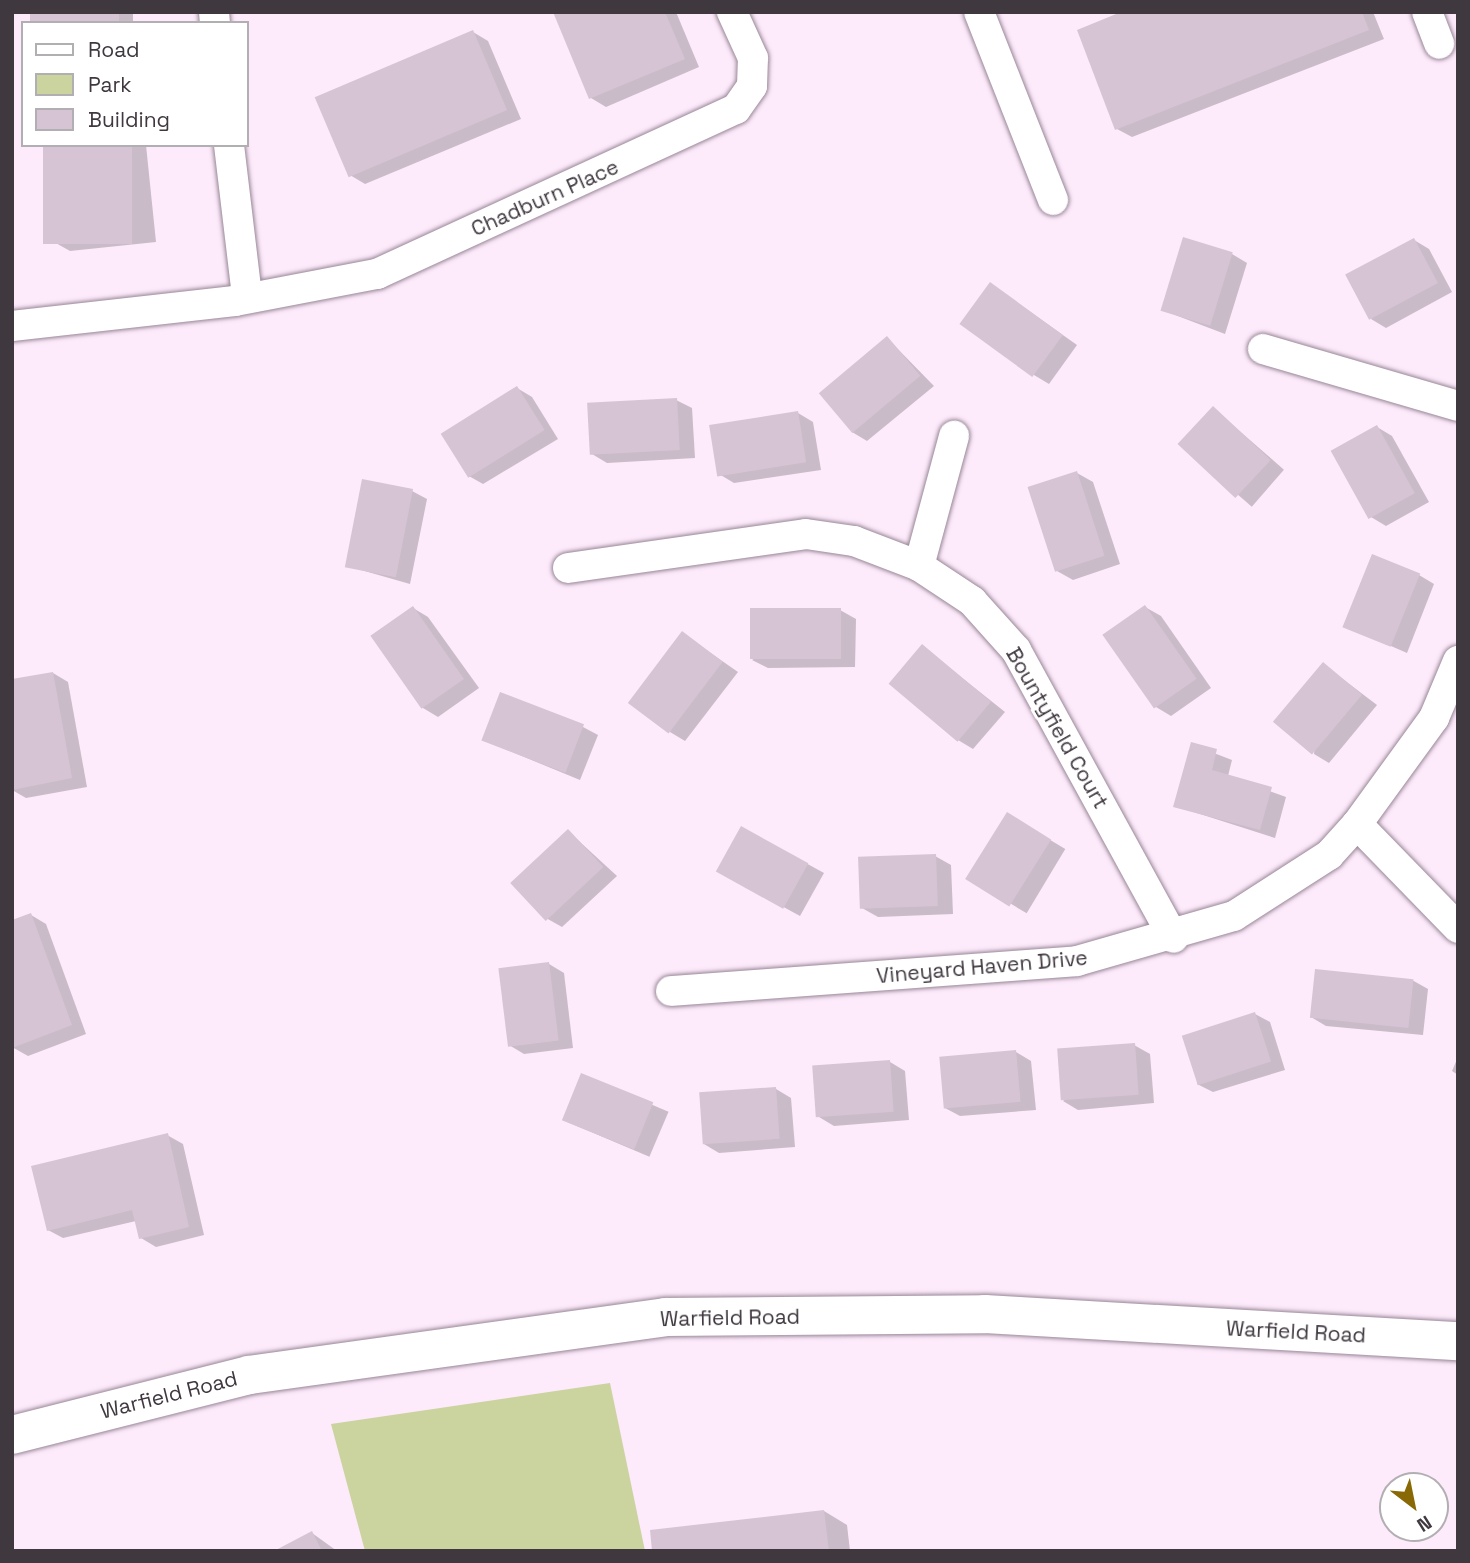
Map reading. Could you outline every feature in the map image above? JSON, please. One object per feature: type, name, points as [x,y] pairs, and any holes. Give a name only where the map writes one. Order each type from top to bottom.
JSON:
[{"type":"street","name":"Chadburn Place","points":[[12,326],[247,296],[377,274],[736,109],[752,86],[752,58],[732,12]]},
{"type":"street","points":[[979,12],[1053,200]]},
{"type":"street","points":[[1427,12],[1439,44]]},
{"type":"street","points":[[229,147],[247,296]]},
{"type":"street","points":[[1263,349],[1458,406]]},
{"type":"street","points":[[919,566],[954,436]]},
{"type":"street","name":"Bountyfield Court","points":[[568,568],[806,534],[854,541],[919,566],[972,601],[1016,650],[1174,938]]},
{"type":"street","name":"Vineyard Haven Drive","points":[[671,991],[1077,961],[1174,938],[1234,916],[1294,880],[1357,824],[1434,718],[1458,661]]},
{"type":"street","points":[[1357,824],[1458,928]]},
{"type":"street","name":"Warfield Road","points":[[12,1435],[249,1375],[665,1317],[985,1314],[1458,1341]]},
{"type":"green space","points":[[610,1383],[645,1551],[365,1551],[331,1424]]},
{"type":"building","points":[[30,12],[119,12],[119,21],[30,21]]},
{"type":"building","points":[[553,12],[665,12],[685,59],[589,99]]},
{"type":"building","points":[[1121,12],[1362,12],[1369,30],[1115,130],[1077,30]]},
{"type":"building","points":[[473,30],[507,110],[349,177],[315,97]]},
{"type":"building","points":[[43,147],[132,147],[132,244],[43,244]]},
{"type":"building","points":[[1183,237],[1233,252],[1210,326],[1160,311]]},
{"type":"building","points":[[1414,238],[1438,283],[1369,320],[1345,275]]},
{"type":"building","points":[[990,282],[1063,335],[1032,377],[959,324]]},
{"type":"building","points":[[887,336],[920,376],[852,433],[819,393]]},
{"type":"building","points":[[517,386],[545,430],[468,478],[441,434]]},
{"type":"building","points":[[677,398],[680,450],[590,455],[587,403]]},
{"type":"building","points":[[1213,406],[1271,460],[1235,498],[1178,444]]},
{"type":"building","points":[[798,411],[806,462],[717,476],[709,425]]},
{"type":"building","points":[[1377,425],[1415,493],[1368,519],[1331,451]]},
{"type":"building","points":[[1077,471],[1105,556],[1055,572],[1028,487]]},
{"type":"building","points":[[362,479],[413,489],[396,577],[345,567]]},
{"type":"building","points":[[1372,554],[1420,573],[1391,647],[1342,627]]},
{"type":"building","points":[[1145,605],[1197,679],[1154,709],[1102,635]]},
{"type":"building","points":[[413,606],[464,679],[421,709],[370,636]]},
{"type":"building","points":[[750,608],[841,608],[841,659],[750,659]]},
{"type":"building","points":[[682,631],[723,662],[669,734],[628,703]]},
{"type":"building","points":[[922,644],[991,702],[958,742],[889,684]]},
{"type":"building","points":[[1323,662],[1362,695],[1312,755],[1273,722]]},
{"type":"building","points":[[53,672],[72,778],[12,790],[12,679]]},
{"type":"building","points":[[500,692],[584,724],[565,773],[481,741]]},
{"type":"building","points":[[1191,742],[1217,749],[1212,770],[1272,787],[1260,830],[1173,807]]},
{"type":"building","points":[[1007,812],[1051,840],[1009,907],[965,879]]},
{"type":"building","points":[[741,826],[808,863],[783,909],[716,871]]},
{"type":"building","points":[[568,829],[603,867],[546,921],[510,883]]},
{"type":"building","points":[[936,854],[938,906],[860,909],[858,857]]},
{"type":"building","points":[[31,913],[72,1025],[12,1048],[12,920]]},
{"type":"building","points":[[549,962],[559,1040],[508,1047],[498,968]]},
{"type":"building","points":[[1315,969],[1413,979],[1408,1028],[1310,1018]]},
{"type":"building","points":[[1255,1012],[1271,1061],[1198,1085],[1182,1036]]},
{"type":"building","points":[[1135,1043],[1139,1095],[1061,1100],[1057,1048]]},
{"type":"building","points":[[1016,1050],[1021,1102],[944,1109],[939,1057]]},
{"type":"building","points":[[890,1060],[894,1112],[816,1117],[812,1065]]},
{"type":"building","points":[[581,1073],[653,1102],[634,1150],[562,1120]]},
{"type":"building","points":[[776,1087],[780,1139],[703,1144],[699,1092]]},
{"type":"building","points":[[168,1133],[189,1227],[139,1239],[132,1210],[47,1231],[31,1166]]},
{"type":"building","points":[[824,1510],[829,1551],[652,1551],[650,1530]]},
{"type":"building","points":[[312,1531],[322,1551],[274,1551]]}]
